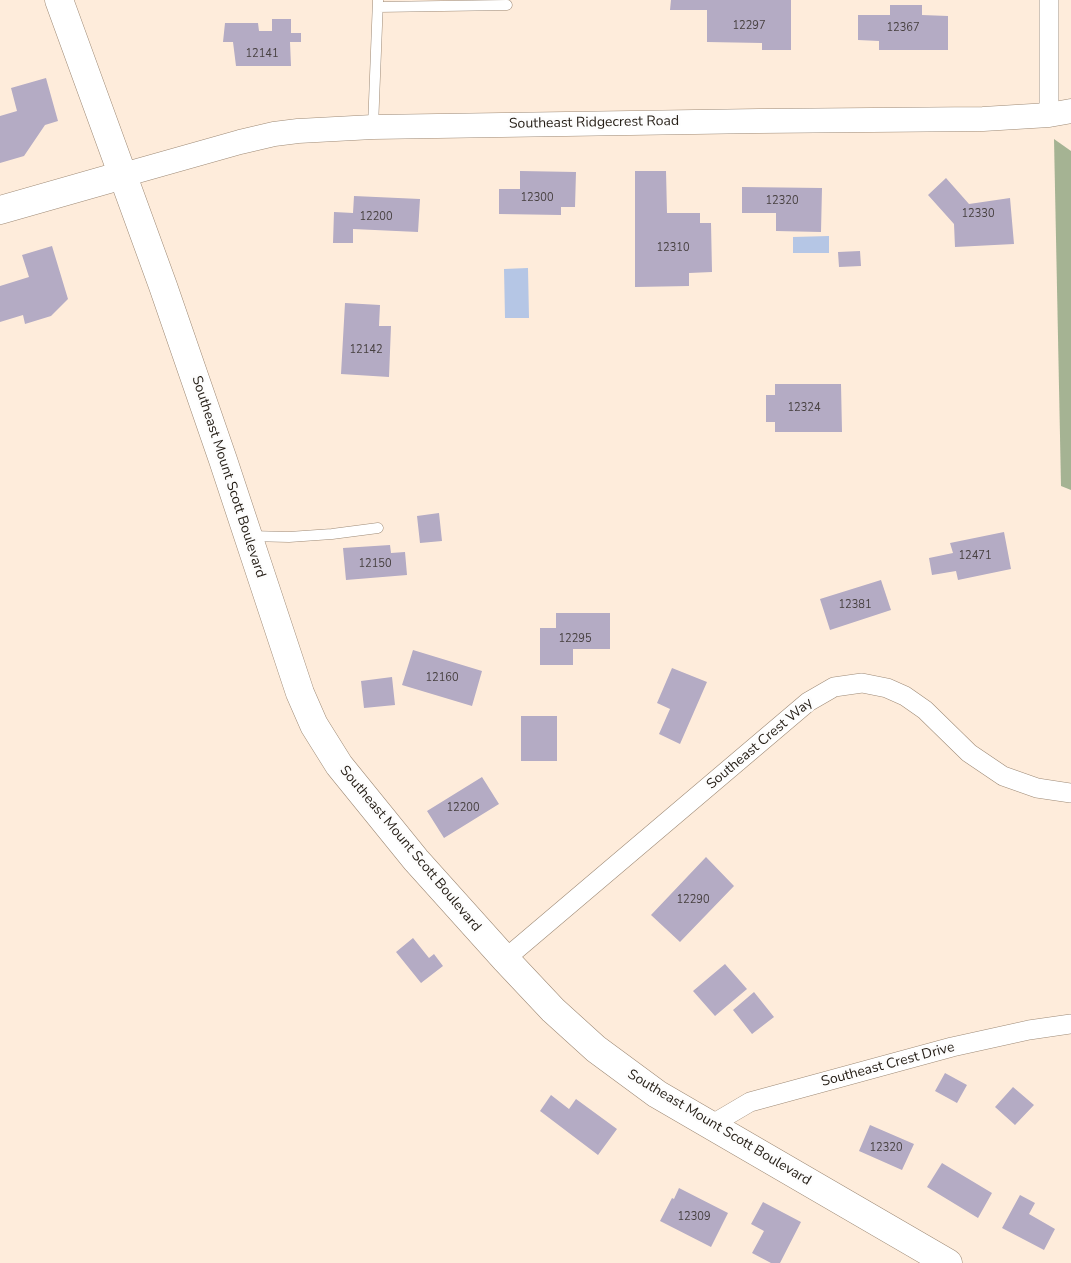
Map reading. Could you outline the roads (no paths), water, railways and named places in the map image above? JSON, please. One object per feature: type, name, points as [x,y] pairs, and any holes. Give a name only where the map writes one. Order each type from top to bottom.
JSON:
[{"type":"main road","name":"Southeast Mount Scott Boulevard","points":[[59,0],[170,304],[300,693],[319,733],[339,766],[416,860],[505,959],[553,1010],[596,1049],[657,1094],[948,1263]]},
{"type":"main road","points":[[0,210],[123,175]]},
{"type":"street","points":[[1049,0],[1060,113]]},
{"type":"street","name":"Southeast Ridgecrest Road","points":[[123,175],[274,134],[298,131],[373,127],[759,120],[983,119],[1060,113]]},
{"type":"street","name":"Southeast Crest Way","points":[[505,959],[808,702],[834,687],[862,683],[887,688],[906,696],[924,710],[969,754],[1003,776],[1037,788],[1071,793]]},
{"type":"street","name":"Southeast Crest Drive","points":[[711,1124],[750,1102],[952,1047],[1029,1030],[1071,1024]]},
{"type":"lane","points":[[373,127],[378,4],[507,5]]},
{"type":"lane","points":[[248,536],[289,537],[378,528]]},
{"type":"water","points":[[829,236],[829,253],[793,253],[793,237]]},
{"type":"water","points":[[528,268],[529,318],[505,318],[504,269]]}]
